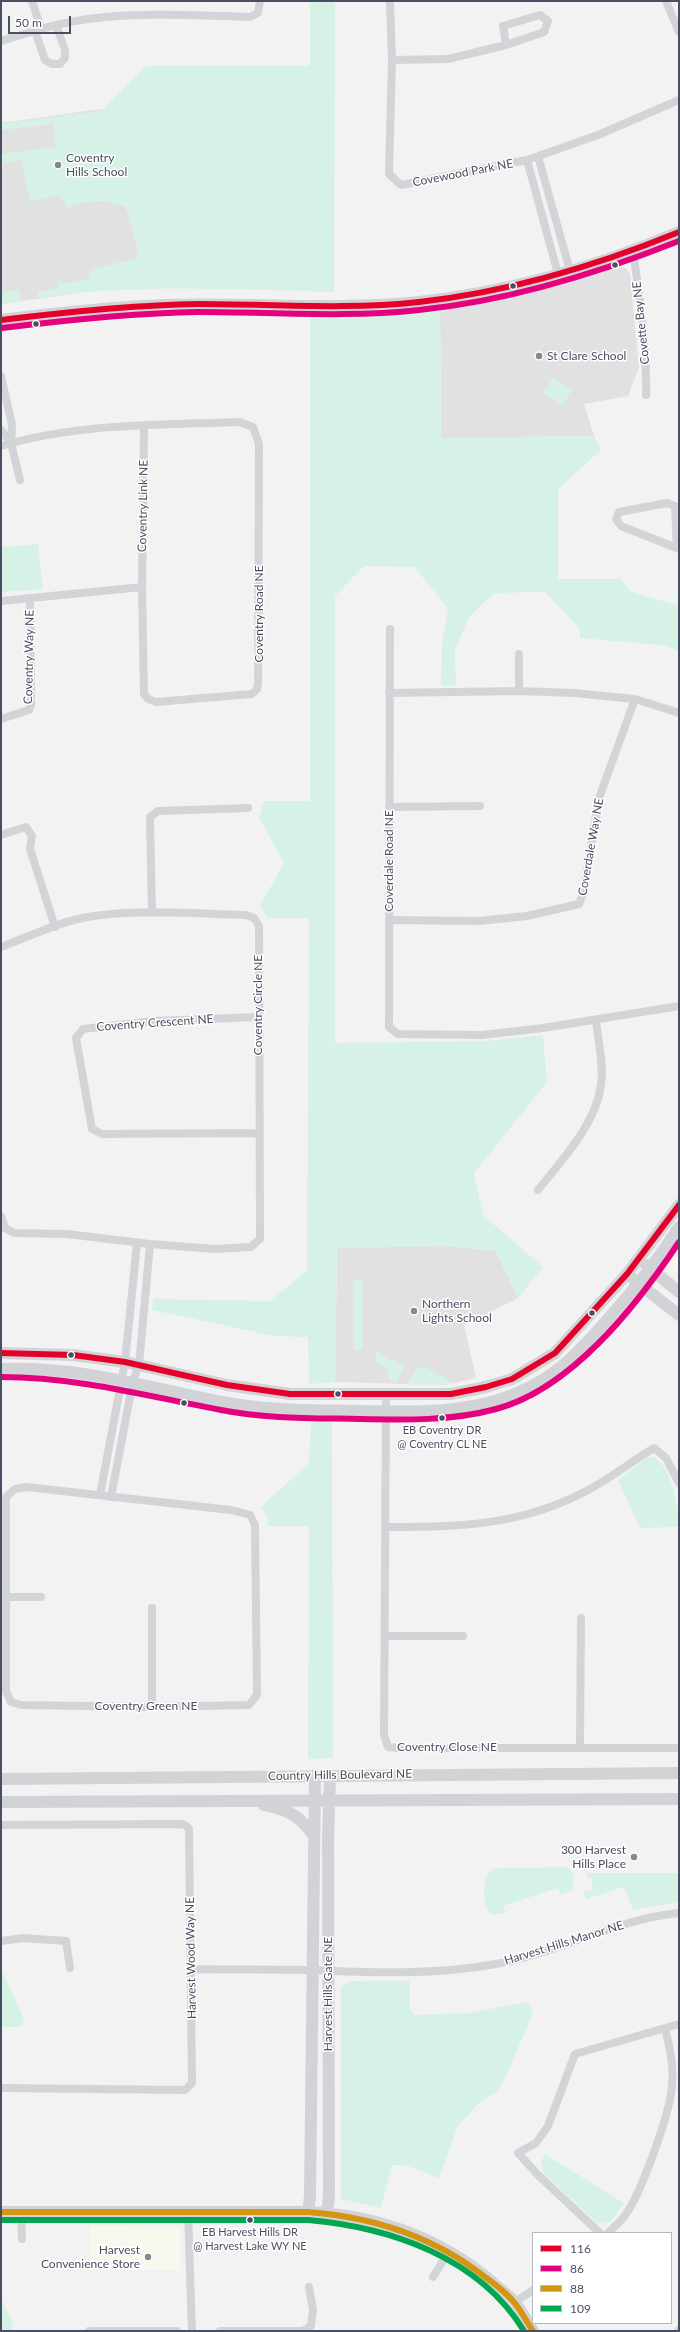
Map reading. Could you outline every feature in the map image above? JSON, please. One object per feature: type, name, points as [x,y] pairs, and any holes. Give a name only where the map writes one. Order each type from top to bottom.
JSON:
[{"type":"street","points":[[32,1],[45,60],[52,64],[60,64],[65,58],[65,50],[56,24]]},
{"type":"street","points":[[1,41],[56,24],[96,18],[157,14],[250,17],[258,13],[260,1]]},
{"type":"street","name":"Covewood Park NE","points":[[390,1],[392,60],[389,174],[401,185],[526,160],[598,135],[679,100]]},
{"type":"street","points":[[666,1],[679,32]]},
{"type":"street","points":[[392,60],[448,59],[506,45],[544,32],[548,21],[540,15],[503,26],[506,45]]},
{"type":"street","points":[[538,156],[570,271]]},
{"type":"street","points":[[526,160],[558,274]]},
{"type":"street","points":[[1,320],[70,311],[167,305],[341,306],[419,302],[570,271],[633,252],[679,232]]},
{"type":"street","name":"Covette Bay NE","points":[[633,252],[642,317],[646,394]]},
{"type":"street","points":[[1,376],[12,425],[11,443],[20,480]]},
{"type":"street","name":"Coventry Road NE","points":[[1,446],[80,429],[240,422],[253,427],[258,436],[259,538],[257,689],[252,694],[156,702],[148,699],[144,690],[142,587]]},
{"type":"street","name":"Coventry Link NE","points":[[142,587],[144,425]]},
{"type":"street","points":[[1,430],[11,443]]},
{"type":"street","points":[[667,503],[675,506],[678,549],[621,526],[616,519],[619,512],[667,503]]},
{"type":"street","points":[[1,601],[142,587]]},
{"type":"street","name":"Coventry Way NE","points":[[1,718],[29,710],[31,705],[30,599]]},
{"type":"street","name":"Coverdale Road NE","points":[[390,629],[389,1027],[398,1034],[482,1035],[596,1020],[679,1006]]},
{"type":"street","points":[[519,654],[519,691]]},
{"type":"street","points":[[389,693],[519,691],[574,693],[635,699],[679,713]]},
{"type":"street","name":"Coverdale Way NE","points":[[389,920],[479,921],[527,916],[579,904],[584,894],[599,798],[635,699]]},
{"type":"street","points":[[389,807],[480,806]]},
{"type":"street","points":[[152,913],[150,817],[158,812],[248,808]]},
{"type":"street","points":[[1,835],[26,827],[32,836],[30,849],[55,927]]},
{"type":"street","name":"Coventry Circle NE","points":[[1,947],[55,927],[92,916],[152,913],[246,915],[254,918],[259,926],[258,1134],[260,1239],[251,1247],[214,1249],[137,1243],[66,1234],[14,1233],[5,1228],[1,1216]]},
{"type":"street","name":"Coventry Crescent NE","points":[[258,1017],[153,1021],[83,1029],[76,1038],[92,1128],[102,1134],[258,1134]]},
{"type":"street","points":[[538,1190],[575,1145],[595,1107],[601,1084],[596,1020]]},
{"type":"street","points":[[1,1353],[73,1355],[125,1362],[227,1386],[290,1394],[451,1394],[486,1387],[518,1376],[555,1354],[640,1259],[679,1205]]},
{"type":"street","points":[[1,1369],[72,1372],[127,1380],[231,1403],[290,1410],[451,1410],[494,1402],[519,1393],[564,1366],[584,1347],[651,1270],[679,1228]]},
{"type":"street","points":[[111,1496],[127,1380],[125,1362],[137,1243]]},
{"type":"street","points":[[100,1495],[127,1380],[139,1365],[150,1244]]},
{"type":"street","points":[[640,1259],[651,1270],[679,1292]]},
{"type":"street","points":[[627,1274],[679,1315]]},
{"type":"street","name":"Coventry Close NE","points":[[386,1394],[384,1735],[388,1747],[679,1748]]},
{"type":"street","points":[[385,1527],[454,1527],[488,1523],[525,1515],[554,1506],[590,1489],[654,1448],[666,1458],[679,1483]]},
{"type":"street","name":"Coventry Green NE","points":[[26,1487],[100,1495],[231,1510],[250,1515],[255,1525],[257,1695],[249,1705],[152,1707],[21,1705],[11,1702],[6,1691],[6,1497],[15,1489],[26,1487]]},
{"type":"street","points":[[7,1597],[41,1596]]},
{"type":"street","points":[[152,1608],[152,1707]]},
{"type":"street","points":[[580,1747],[581,1618]]},
{"type":"street","points":[[385,1636],[463,1636]]},
{"type":"street","points":[[1,1772],[53,1778]]},
{"type":"street","name":"Country Hills Boulevard NE","points":[[1,1779],[315,1775],[679,1773]]},
{"type":"street","name":"Harvest Hills Gate NE","points":[[308,2212],[310,2196],[315,1775]]},
{"type":"street","name":"Harvest Hills Gate NE","points":[[327,2212],[329,2196],[328,1800],[330,1775]]},
{"type":"street","name":"Country Hills Boulevard NE","points":[[1,1802],[679,1799]]},
{"type":"street","points":[[241,1801],[294,1814],[303,1820],[314,1836]]},
{"type":"street","name":"Harvest Wood Way NE","points":[[1,1825],[183,1824],[189,1828],[192,1969],[192,2083],[185,2090],[1,2088]]},
{"type":"street","name":"Harvest Hills Manor NE","points":[[192,1969],[312,1970],[328,1972],[462,1970],[526,1957],[629,1923],[658,1915],[679,1913]]},
{"type":"street","points":[[1,1941],[23,1938],[66,1941],[70,1968]]},
{"type":"street","points":[[599,2232],[538,2176],[518,2154],[536,2143],[548,2126],[575,2054],[679,2024]]},
{"type":"street","points":[[609,2232],[624,2218],[635,2199],[667,2110],[672,2086],[672,2056],[665,2029]]},
{"type":"street","points":[[1,2212],[327,2212],[385,2223],[424,2238],[474,2266],[514,2302],[533,2331]]},
{"type":"street","points":[[21,2212],[22,2239]]},
{"type":"street","points":[[188,2212],[192,2331]]},
{"type":"street","points":[[434,2277],[449,2251]]},
{"type":"street","points":[[220,2331],[303,2331],[311,2326],[314,2310],[309,2287]]},
{"type":"street","points":[[514,2302],[532,2291]]},
{"type":"street","points":[[89,2331],[177,2331]]},
{"type":"shaded area","name":"Coventry Hills School","points":[[101,109],[148,289],[93,291],[1,304],[1,123]]},
{"type":"shaded area","name":"St Clare School","points":[[616,265],[626,268],[630,274],[639,367],[628,396],[584,404],[594,436],[441,438],[440,309],[520,293],[598,272],[599,273]]},
{"type":"shaded area","name":"Northern Lights School","points":[[445,1246],[496,1251],[518,1298],[464,1325],[476,1378],[445,1385],[335,1382],[337,1248]]},
{"type":"shaded area","points":[[679,1249],[679,1274],[672,1269],[672,1259]]},
{"type":"shaded area","points":[[90,2226],[180,2227],[180,2270],[90,2270]]},
{"type":"green space","points":[[310,1],[335,1],[334,292],[149,289],[112,290],[39,298],[38,292],[58,288],[58,284],[91,279],[89,270],[140,257],[127,207],[104,201],[97,201],[68,208],[58,195],[30,201],[21,160],[3,163],[4,166],[1,166],[1,154],[56,147],[53,124],[1,130],[1,124],[101,111],[146,66],[310,66]]},
{"type":"green space","points":[[19,289],[21,301],[1,304],[1,293]]},
{"type":"green space","points":[[440,309],[441,438],[594,436],[601,450],[558,489],[558,579],[621,579],[630,591],[679,606],[679,651],[661,645],[580,638],[580,629],[545,592],[494,593],[469,617],[455,650],[456,686],[441,685],[442,645],[448,608],[414,567],[364,566],[335,596],[335,1043],[486,1041],[543,1035],[547,1082],[474,1173],[483,1215],[543,1267],[518,1298],[496,1251],[445,1246],[337,1248],[335,1382],[309,1384],[308,1337],[274,1336],[152,1310],[153,1299],[271,1301],[307,1270],[309,918],[268,918],[260,906],[284,863],[259,818],[264,801],[310,801],[310,317],[400,313]]},
{"type":"green space","points":[[553,378],[572,390],[562,406],[543,393]]},
{"type":"green space","points":[[38,544],[43,589],[1,592],[1,547]]},
{"type":"green space","points":[[355,1280],[363,1282],[363,1350],[353,1350],[353,1282]]},
{"type":"green space","points":[[376,1351],[405,1367],[397,1382],[390,1382],[387,1369],[376,1361]]},
{"type":"green space","points":[[424,1366],[454,1384],[407,1385],[418,1367],[422,1369]]},
{"type":"green space","points":[[311,1422],[332,1422],[333,1758],[308,1759],[309,1526],[268,1526],[267,1516],[261,1507],[309,1463]]},
{"type":"green space","points":[[648,1457],[656,1459],[663,1465],[668,1474],[675,1497],[679,1527],[640,1528],[618,1480]]},
{"type":"green space","points":[[567,1867],[574,1875],[573,1890],[561,1895],[558,1888],[503,1906],[505,1913],[493,1915],[489,1911],[486,1905],[484,1890],[487,1876],[490,1871],[495,1868]]},
{"type":"green space","points":[[587,1873],[679,1873],[679,1902],[633,1910],[624,1887],[586,1899],[584,1891],[592,1891],[592,1878],[587,1878]]},
{"type":"green space","points":[[1,1969],[25,2021],[19,2027],[1,2027]]},
{"type":"green space","points":[[351,1981],[410,1981],[410,2009],[415,2015],[467,2013],[528,2002],[533,2013],[506,2077],[496,2092],[479,2103],[458,2126],[439,2178],[405,2165],[392,2165],[381,2208],[341,2199],[341,1986]]},
{"type":"green space","points":[[545,2154],[624,2203],[610,2222],[600,2224],[595,2221],[544,2174],[541,2162]]},
{"type":"green space","points":[[1,2298],[11,2319],[14,2331],[1,2331]]},
{"type":"transit line","name":"116","points":[[1,320],[99,309],[149,306],[198,304],[364,306],[453,298],[486,292],[552,276],[616,256],[679,232]]},
{"type":"transit line","name":"86","points":[[2,328],[125,315],[198,312],[364,314],[453,306],[519,293],[584,275],[679,241]]},
{"type":"transit line","name":"116","points":[[1,1353],[73,1355],[125,1362],[227,1385],[290,1394],[451,1394],[486,1387],[512,1379],[555,1353],[627,1274],[679,1205]]},
{"type":"transit line","name":"86","points":[[1,1377],[57,1380],[112,1388],[221,1410],[273,1417],[429,1419],[479,1413],[496,1409],[524,1399],[551,1383],[576,1364],[600,1342],[623,1317],[679,1242]]},
{"type":"transit line","name":"88","points":[[1,2212],[308,2212],[356,2218],[401,2231],[445,2250],[496,2285],[519,2308],[533,2331]]},
{"type":"transit line","name":"109","points":[[1,2220],[308,2220],[370,2230],[430,2250],[457,2265],[483,2283],[505,2305],[524,2331]]},
{"type":"place","name":"Coventry Hills School","points":[[58,165]]},
{"type":"place","name":"St Clare School","points":[[539,356]]},
{"type":"place","name":"Northern Lights School","points":[[414,1311]]},
{"type":"place","name":"EB Coventry DR @ Coventry CL NE","points":[[442,1418]]},
{"type":"place","name":"300 Harvest Hills Place","points":[[634,1857]]},
{"type":"place","name":"EB Harvest Hills DR @ Harvest Lake WY NE","points":[[250,2220]]},
{"type":"place","name":"Harvest Convenience Store","points":[[148,2257]]}]
